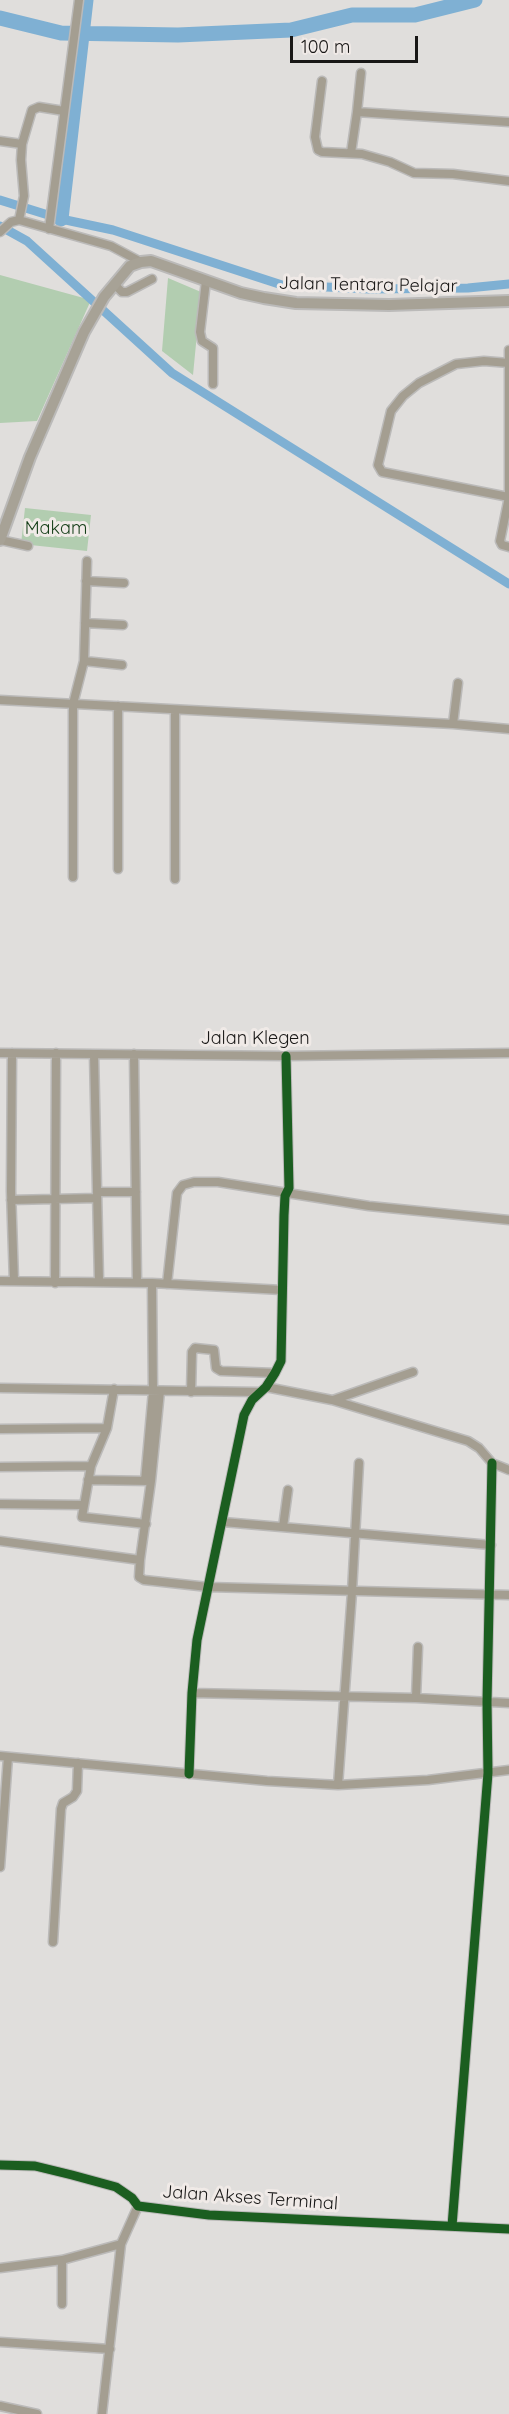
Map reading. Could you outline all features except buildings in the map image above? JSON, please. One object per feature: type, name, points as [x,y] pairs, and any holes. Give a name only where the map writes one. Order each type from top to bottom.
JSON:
[{"type":"main road","name":"Jalan Tentara Pelajar","points":[[141,262],[154,262],[206,281],[264,298],[302,303],[389,305],[509,301]]},
{"type":"main road","points":[[0,540],[30,457],[94,311],[126,268],[141,262]]},
{"type":"street","points":[[51,223],[79,0]]},
{"type":"street","points":[[351,153],[361,73]]},
{"type":"street","points":[[322,81],[315,136],[316,146],[322,152],[362,154],[390,162],[414,173],[453,174],[509,181]]},
{"type":"street","points":[[0,232],[21,214],[22,144],[30,113],[39,107],[64,111]]},
{"type":"street","points":[[357,112],[509,122]]},
{"type":"street","points":[[0,141],[22,144]]},
{"type":"street","points":[[21,214],[111,246],[141,262]]},
{"type":"street","points":[[114,284],[122,292],[127,292],[152,279]]},
{"type":"street","points":[[206,281],[200,333],[202,341],[213,348],[213,384]]},
{"type":"street","points":[[509,350],[509,497],[500,541],[502,545],[509,547]]},
{"type":"street","points":[[508,363],[484,361],[456,364],[419,383],[403,396],[391,411],[378,466],[382,472],[509,497]]},
{"type":"street","points":[[0,540],[28,546]]},
{"type":"street","points":[[74,877],[73,704],[84,661],[87,561]]},
{"type":"street","points":[[86,581],[124,584]]},
{"type":"street","points":[[85,623],[123,625]]},
{"type":"street","points":[[84,661],[122,665]]},
{"type":"street","points":[[453,724],[458,683]]},
{"type":"street","points":[[0,700],[453,724],[509,729]]},
{"type":"street","points":[[118,706],[118,869]]},
{"type":"street","points":[[175,710],[175,879]]},
{"type":"street","name":"Jalan Klegen","points":[[0,1053],[286,1056],[509,1053]]},
{"type":"street","points":[[12,1053],[11,1196],[14,1281]]},
{"type":"street","points":[[55,1282],[56,1053]]},
{"type":"street","points":[[94,1054],[99,1281]]},
{"type":"street","points":[[134,1054],[137,1283]]},
{"type":"street","points":[[189,1774],[192,1693],[197,1640],[244,1415],[275,1373],[281,1361],[284,1202],[289,1188],[286,1056]]},
{"type":"street","points":[[167,1284],[177,1193],[183,1185],[194,1182],[218,1182],[369,1206],[509,1220]]},
{"type":"street","points":[[0,1191],[11,1196],[54,1200],[136,1192]]},
{"type":"street","points":[[0,1281],[99,1281],[282,1290]]},
{"type":"street","points":[[152,1283],[157,1391],[146,1524],[140,1560],[141,1580],[208,1587],[509,1595]]},
{"type":"street","points":[[191,1392],[192,1352],[195,1348],[214,1350],[216,1368],[221,1371],[275,1373]]},
{"type":"street","points":[[332,1400],[413,1372]]},
{"type":"street","points":[[0,1388],[191,1392],[262,1389],[332,1400],[468,1441],[479,1448],[492,1463],[509,1470]]},
{"type":"street","points":[[114,1389],[107,1428],[91,1467],[81,1515],[84,1519],[146,1524]]},
{"type":"street","points":[[0,1429],[107,1428]]},
{"type":"street","points":[[338,1785],[352,1592],[358,1463]]},
{"type":"street","points":[[452,2226],[488,1773],[487,1702],[492,1463]]},
{"type":"street","points":[[0,1467],[91,1467]]},
{"type":"street","points":[[88,1480],[148,1481]]},
{"type":"street","points":[[283,1527],[288,1490]]},
{"type":"street","points":[[0,1504],[83,1505]]},
{"type":"street","points":[[223,1522],[491,1545]]},
{"type":"street","points":[[0,1541],[140,1560]]},
{"type":"street","points":[[416,1698],[418,1647]]},
{"type":"street","points":[[192,1693],[416,1698],[509,1703]]},
{"type":"street","points":[[0,1867],[4,1756],[189,1774],[338,1785],[428,1780],[509,1770]]},
{"type":"street","points":[[53,1942],[61,1809],[63,1803],[73,1797],[77,1791],[78,1763]]},
{"type":"street","name":"Jalan Akses Terminal","points":[[0,2165],[35,2166],[116,2187],[132,2198],[138,2206],[209,2215],[509,2229]]},
{"type":"street","points":[[102,2414],[121,2244],[138,2206]]},
{"type":"street","points":[[0,2268],[62,2260],[121,2244]]},
{"type":"street","points":[[62,2260],[62,2304]]},
{"type":"street","points":[[0,2342],[110,2349]]},
{"type":"street","points":[[0,2406],[12,2412],[37,2414]]},
{"type":"green space","points":[[0,275],[91,300],[37,421],[0,423]]},
{"type":"green space","points":[[168,278],[201,292],[193,375],[162,351]]},
{"type":"green space","name":"Makam","points":[[25,508],[91,515],[87,551],[21,544]]},
{"type":"waterway","points":[[61,219],[86,0]]},
{"type":"waterway","points":[[0,18],[61,33],[178,35],[291,30],[352,15],[415,15],[475,0]]},
{"type":"waterway","points":[[0,200],[61,219],[113,230],[282,285],[370,289],[468,288],[509,284]]},
{"type":"waterway","points":[[0,226],[27,241],[172,373],[509,584]]},
{"type":"cycle path","points":[[189,1774],[192,1693],[197,1640],[244,1415],[252,1400],[266,1387],[281,1361],[284,1215],[285,1196],[289,1188],[286,1056]]},
{"type":"cycle path","points":[[452,2226],[488,1773],[487,1702],[492,1463]]},
{"type":"cycle path","points":[[0,2165],[35,2166],[116,2187],[132,2198],[138,2206],[209,2215],[509,2229]]}]
